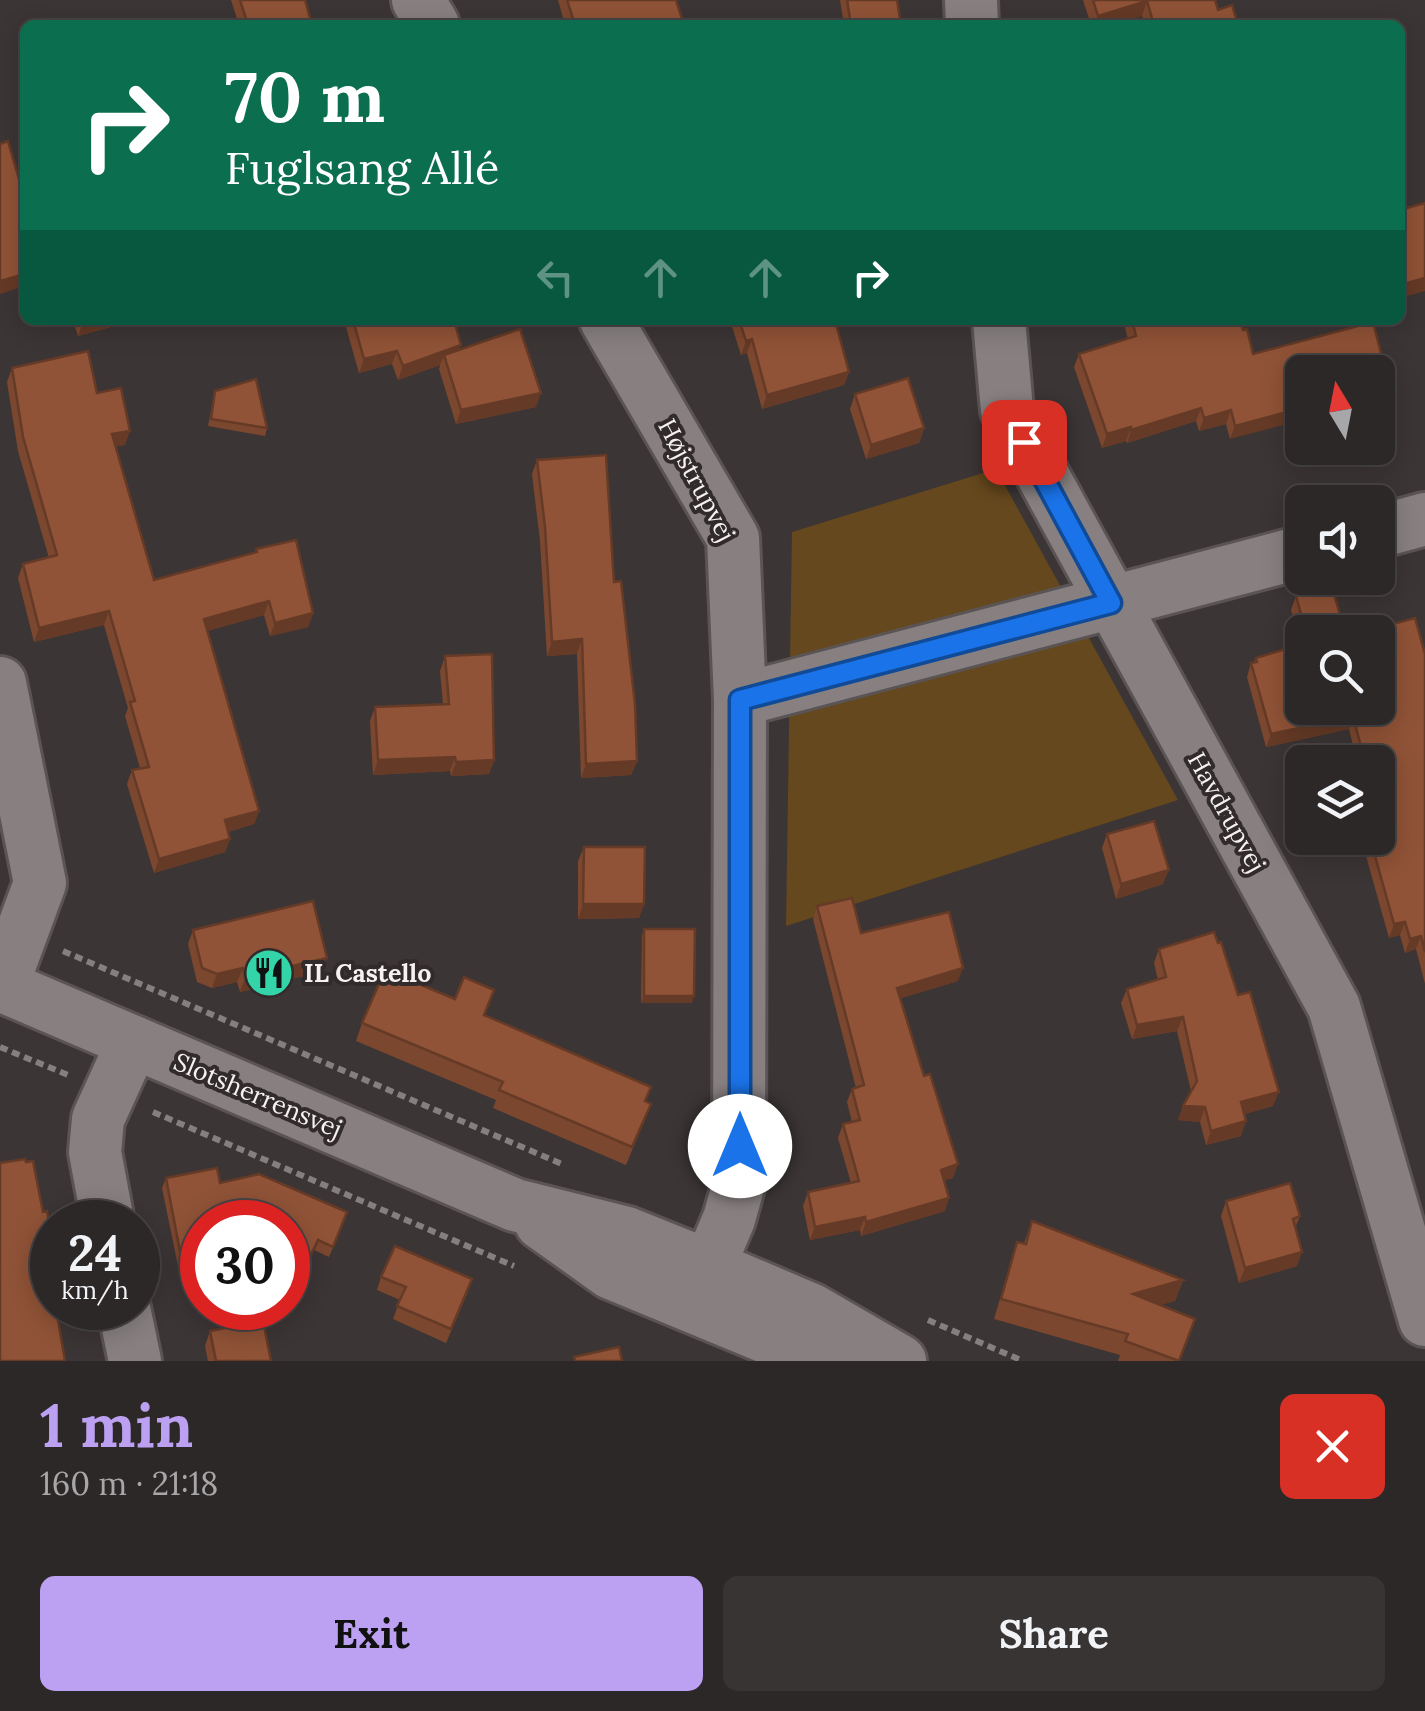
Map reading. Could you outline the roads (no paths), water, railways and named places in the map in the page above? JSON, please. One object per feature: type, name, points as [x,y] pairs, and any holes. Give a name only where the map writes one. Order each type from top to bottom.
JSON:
[{"type":"street","name":"Højstrupvej","points":[[609,325],[734,538],[740,700],[740,1183],[700,1286]]},
{"type":"street","name":"Havdrupvej","points":[[999,325],[1007,410],[1334,1007],[1413,1222],[1425,1320]]},
{"type":"street","points":[[1395,527],[1425,519]]},
{"type":"street","points":[[740,700],[1285,557]]},
{"type":"street","points":[[0,683],[40,883],[1,986]]},
{"type":"street","name":"Slotsherrensvej","points":[[1,986],[515,1205],[610,1272],[700,1286],[795,1348],[846,1352],[911,1339]]},
{"type":"street","points":[[104,1200],[94,1152],[98,1118],[133,1042]]},
{"type":"street","points":[[128,1330],[134,1361]]},
{"type":"place","name":"IL Castello","points":[[269,973]]}]
